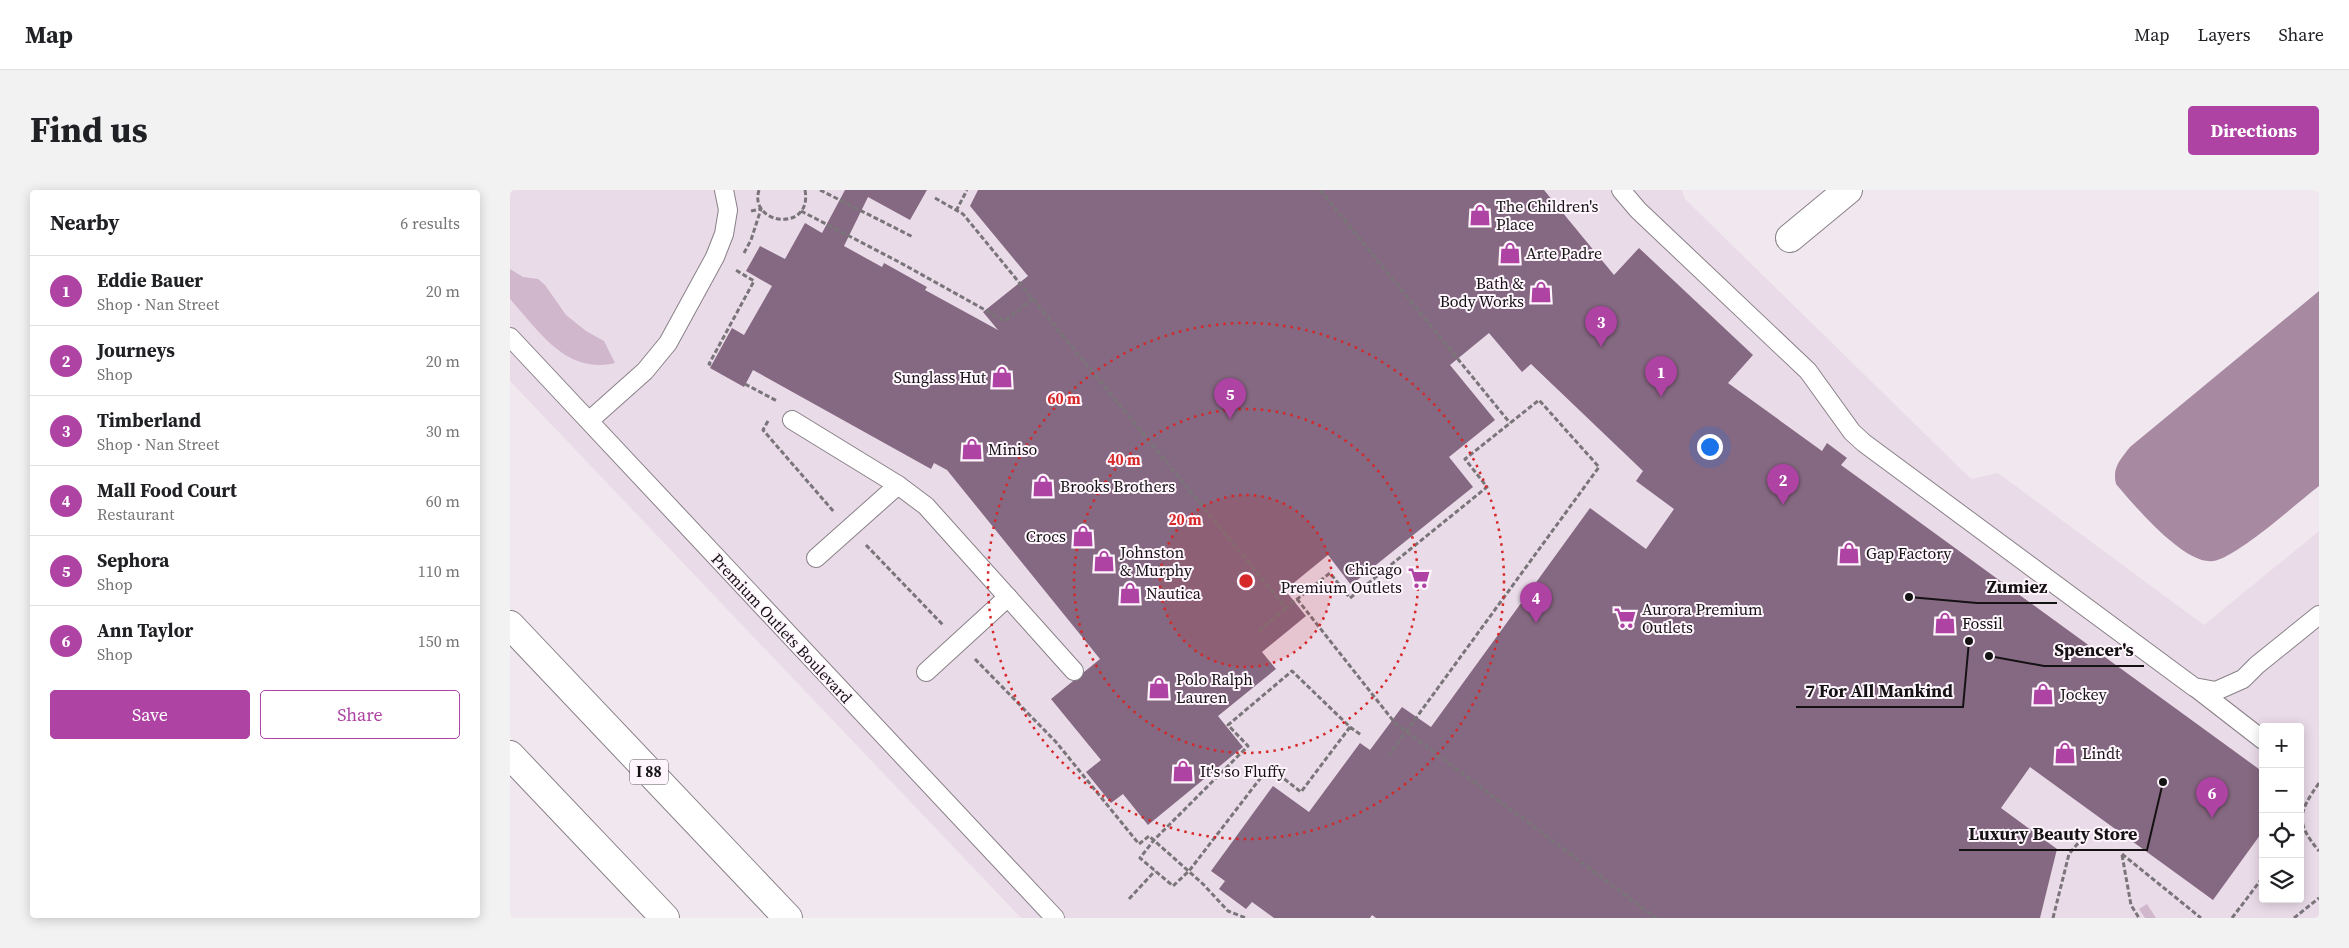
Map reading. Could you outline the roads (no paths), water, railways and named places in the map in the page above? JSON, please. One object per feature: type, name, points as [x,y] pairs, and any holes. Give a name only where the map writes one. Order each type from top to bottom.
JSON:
[{"type":"main road","points":[[1790,238],[1848,190]]},
{"type":"main road","name":"I 88","points":[[510,625],[788,918]]},
{"type":"main road","points":[[510,755],[665,918]]},
{"type":"lane","points":[[590,420],[645,371],[668,343],[715,257],[724,234],[728,210],[724,190]]},
{"type":"lane","points":[[1621,191],[1638,210],[1808,372],[1825,392],[1852,432],[1864,443],[2259,737]]},
{"type":"lane","name":"Premium Outlets Boulevard","points":[[510,337],[590,420],[1055,918]]},
{"type":"lane","points":[[792,420],[898,485],[926,506],[1074,671]]},
{"type":"lane","points":[[816,558],[898,485]]},
{"type":"lane","points":[[926,672],[1008,597]]},
{"type":"lane","points":[[2194,687],[2216,691],[2244,679],[2256,665],[2319,615]]},
{"type":"place","name":"The Children's Place","points":[[1480,215]]},
{"type":"place","name":"Arte Padre","points":[[1510,253]]},
{"type":"place","name":"Bath & Body Works","points":[[1541,292]]},
{"type":"place","name":"Timberland","points":[[1601,347]]},
{"type":"place","name":"Sunglass Hut","points":[[1002,377]]},
{"type":"place","name":"Eddie Bauer","points":[[1661,397]]},
{"type":"place","name":"Sephora","points":[[1230,419]]},
{"type":"place","name":"Miniso","points":[[972,449]]},
{"type":"place","name":"Brooks Brothers","points":[[1043,486]]},
{"type":"place","name":"Journeys","points":[[1783,505]]},
{"type":"place","name":"Crocs","points":[[1083,536]]},
{"type":"place","name":"Gap Factory","points":[[1849,553]]},
{"type":"place","name":"Johnston & Murphy","points":[[1104,561]]},
{"type":"place","name":"Chicago Premium Outlets","points":[[1419,578]]},
{"type":"place","name":"Nautica","points":[[1130,593]]},
{"type":"place","name":"Zumiez","points":[[1909,597]]},
{"type":"place","name":"Aurora Premium Outlets","points":[[1625,618]]},
{"type":"place","name":"Mall Food Court","points":[[1536,623]]},
{"type":"place","name":"Fossil","points":[[1945,623]]},
{"type":"place","name":"7 For All Mankind","points":[[1969,641]]},
{"type":"place","name":"Spencer's","points":[[1989,656]]},
{"type":"place","name":"Polo Ralph Lauren","points":[[1159,688]]},
{"type":"place","name":"Jockey","points":[[2043,694]]},
{"type":"place","name":"Lindt","points":[[2065,753]]},
{"type":"place","name":"It's so Fluffy","points":[[1183,771]]},
{"type":"place","name":"Luxury Beauty Store","points":[[2163,782]]},
{"type":"place","name":"Ann Taylor","points":[[2212,818]]}]
